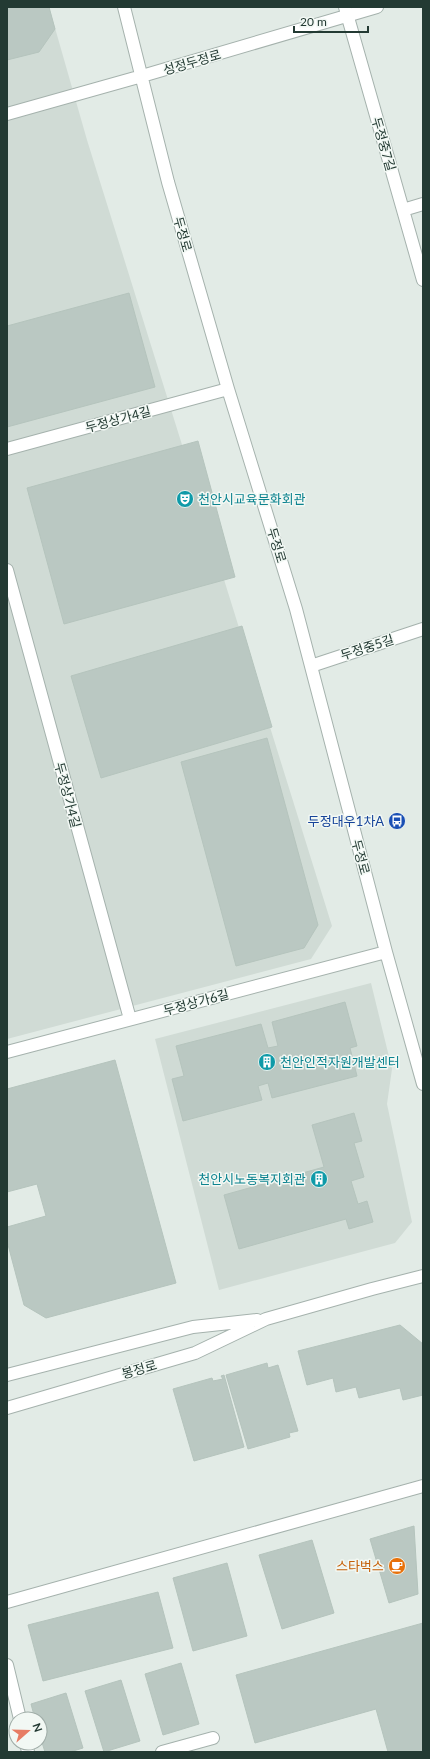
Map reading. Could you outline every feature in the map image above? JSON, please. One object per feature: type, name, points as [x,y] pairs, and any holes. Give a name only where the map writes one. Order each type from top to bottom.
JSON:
[{"type":"street","name":"두정로","points":[[124,7],[168,182],[228,389],[296,609],[386,952],[423,1084]]},
{"type":"street","name":"성정두정로","points":[[7,114],[142,76],[346,12],[377,7]]},
{"type":"street","name":"두정중7길","points":[[346,12],[423,280]]},
{"type":"street","points":[[403,210],[423,204]]},
{"type":"street","name":"두정상가4길","points":[[7,449],[228,389]]},
{"type":"street","name":"두정상가4길","points":[[7,570],[130,1019]]},
{"type":"street","name":"두정중5길","points":[[311,666],[423,629]]},
{"type":"street","name":"두정상가6길","points":[[7,1052],[386,952]]},
{"type":"street","name":"봉정로","points":[[7,1375],[193,1327],[266,1319],[423,1276]]},
{"type":"street","name":"봉정로","points":[[7,1408],[195,1353],[266,1319]]},
{"type":"street","points":[[7,1602],[423,1486]]},
{"type":"street","points":[[7,1664],[18,1711]]},
{"type":"street","points":[[162,1752],[213,1738]]},
{"type":"shaded area","points":[[7,7],[49,7],[87,140],[332,926],[311,959],[7,1039]]},
{"type":"shaded area","points":[[371,983],[392,1069],[387,1104],[412,1222],[395,1243],[219,1290],[155,1039]]},
{"type":"building","points":[[7,7],[49,7],[55,29],[39,52],[7,60]]},
{"type":"building","points":[[129,293],[155,387],[7,427],[7,326]]},
{"type":"building","points":[[198,441],[235,577],[64,624],[27,488]]},
{"type":"building","points":[[242,626],[272,727],[101,778],[71,676]]},
{"type":"building","points":[[267,738],[318,925],[304,948],[236,966],[181,762]]},
{"type":"building","name":"천안인적자원개발센터","points":[[345,1002],[357,1046],[350,1048],[357,1076],[272,1098],[268,1083],[258,1086],[262,1100],[183,1121],[172,1079],[184,1076],[176,1046],[261,1024],[268,1048],[278,1046],[272,1022]]},
{"type":"building","points":[[115,1060],[176,1283],[46,1318],[24,1305],[7,1241],[7,1227],[46,1216],[37,1184],[7,1192],[7,1089]]},
{"type":"building","name":"천안시노동복지회관","points":[[354,1113],[362,1141],[354,1143],[364,1177],[351,1181],[358,1204],[367,1201],[373,1222],[349,1229],[346,1219],[239,1249],[224,1195],[324,1167],[312,1125]]},
{"type":"building","points":[[400,1325],[423,1344],[423,1395],[403,1400],[400,1388],[359,1398],[356,1387],[336,1392],[333,1378],[307,1385],[298,1351]]},
{"type":"building","points":[[267,1363],[268,1368],[278,1365],[298,1431],[289,1433],[290,1437],[248,1449],[226,1375]]},
{"type":"building","points":[[224,1375],[244,1447],[194,1461],[173,1389],[212,1378],[213,1381],[223,1379],[221,1376]]},
{"type":"building","name":"스타벅스","points":[[414,1526],[418,1594],[389,1603],[370,1539]]},
{"type":"building","points":[[312,1540],[334,1613],[282,1629],[259,1555]]},
{"type":"building","points":[[227,1563],[247,1636],[193,1651],[173,1578]]},
{"type":"building","points":[[158,1592],[173,1648],[43,1681],[28,1625]]},
{"type":"building","points":[[423,1623],[423,1752],[388,1752],[376,1709],[255,1743],[236,1675]]},
{"type":"building","points":[[181,1663],[199,1724],[163,1735],[145,1674]]},
{"type":"building","points":[[121,1680],[140,1741],[104,1752],[85,1691]]},
{"type":"building","points":[[66,1693],[83,1748],[70,1752],[45,1752],[48,1751],[48,1711],[33,1711],[31,1704]]},
{"type":"place","name":"천안시교육문화회관","points":[[185,499]]},
{"type":"place","name":"두정대우1차A","points":[[397,821]]},
{"type":"place","name":"천안인적자원개발센터","points":[[267,1062]]},
{"type":"place","name":"천안시노동복지회관","points":[[319,1179]]},
{"type":"place","name":"스타벅스","points":[[397,1566]]}]
